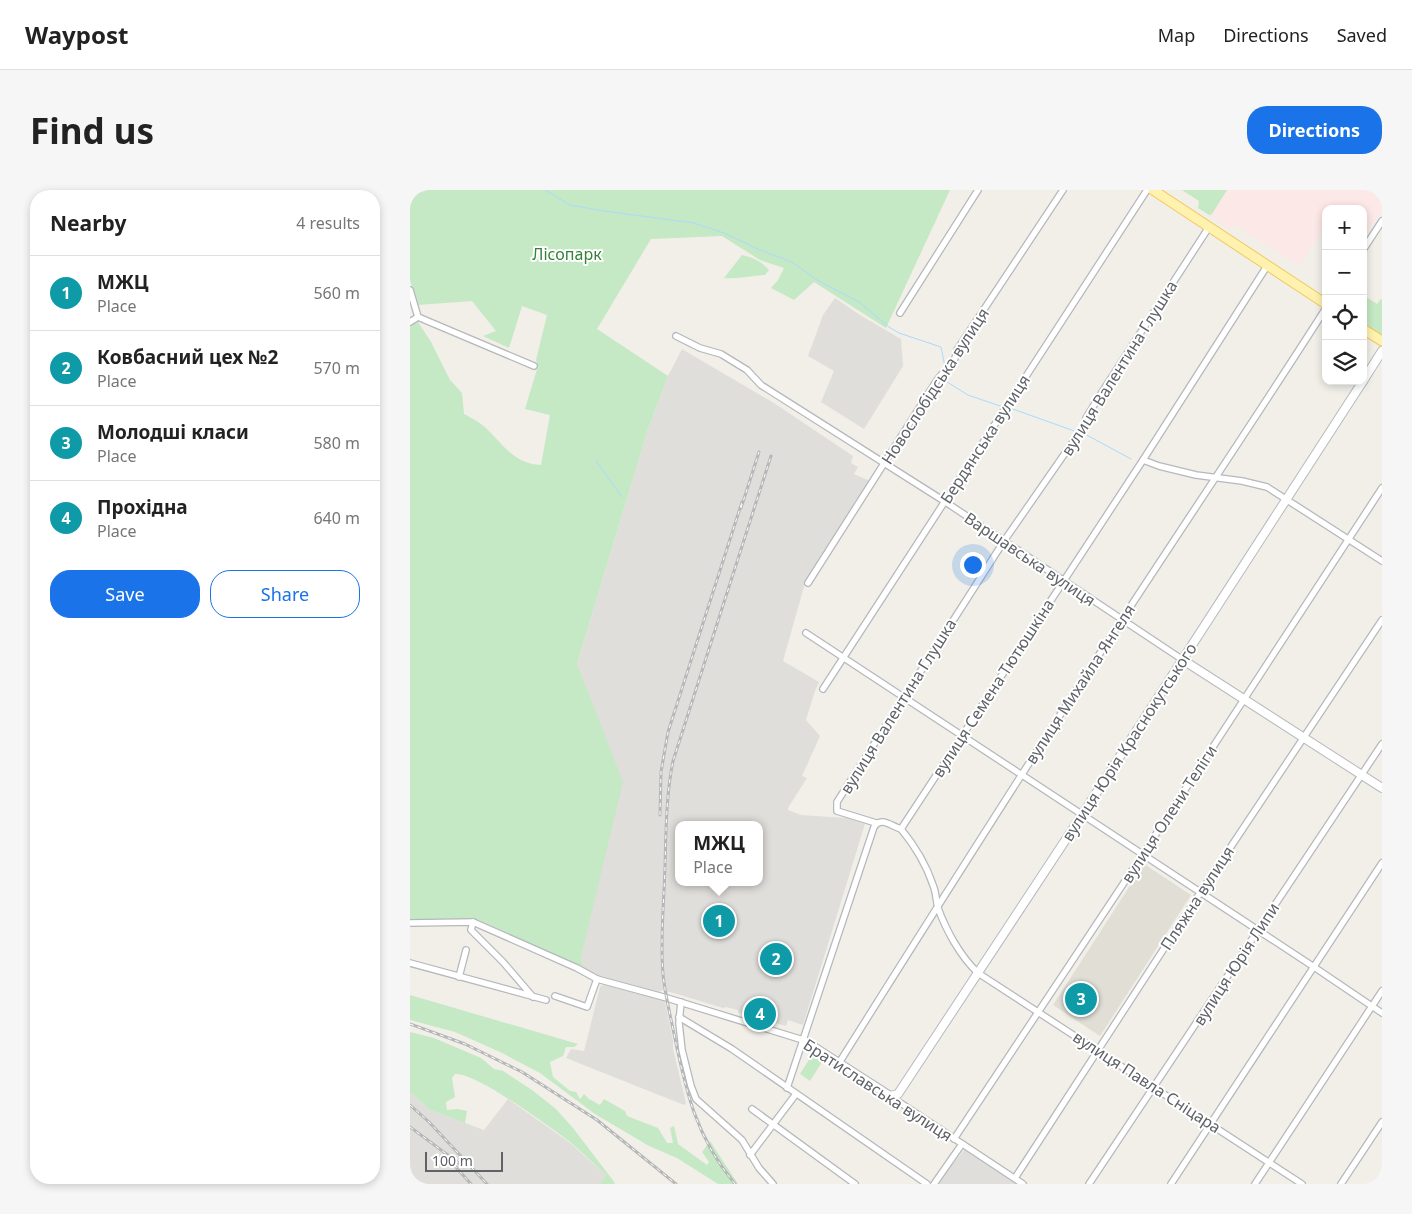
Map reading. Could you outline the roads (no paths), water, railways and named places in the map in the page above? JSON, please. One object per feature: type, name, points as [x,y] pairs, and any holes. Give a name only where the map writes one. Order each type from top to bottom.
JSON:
[{"type":"main road","points":[[1153,190],[1322,303]]},
{"type":"main road","points":[[1367,332],[1382,341]]},
{"type":"street","points":[[900,313],[978,190]]},
{"type":"street","name":"Новослобідська вулиця","points":[[808,583],[932,388],[943,372],[952,366],[957,350],[1063,190]]},
{"type":"street","name":"Бердянська вулиця","points":[[823,689],[1147,190]]},
{"type":"street","points":[[1367,244],[1382,221]]},
{"type":"street","name":"вулиця Валентина Глушка","points":[[876,823],[838,811],[837,802],[1004,541],[1079,433],[1084,430],[1086,418],[1093,406],[1209,228]]},
{"type":"street","name":"вулиця Семена Тютюшкіна","points":[[901,828],[963,736],[1267,266]]},
{"type":"street","points":[[410,290],[418,317]]},
{"type":"street","name":"вулиця Михайла Янгеля","points":[[839,1062],[937,905],[1322,312]]},
{"type":"street","points":[[410,322],[418,317]]},
{"type":"street","points":[[418,317],[534,366]]},
{"type":"street","name":"Варшавська вулиця","points":[[676,336],[700,348],[721,354],[734,361],[747,370],[761,384],[944,501],[1183,660],[1382,788]]},
{"type":"street","name":"вулиця Юрія Краснокутського","points":[[1367,375],[1382,351]]},
{"type":"street","name":"вулиця Юрія Краснокутського","points":[[890,1096],[898,1094],[1082,815],[1360,385]]},
{"type":"street","points":[[1142,460],[1168,468],[1267,487],[1382,561]]},
{"type":"street","name":"вулиця Олени Теліги","points":[[954,1139],[1382,488]]},
{"type":"street","name":"Пляжна вулиця","points":[[1015,1178],[1200,893],[1382,620]]},
{"type":"street","points":[[806,633],[1382,1013]]},
{"type":"street","name":"вулиця Юрія Липи","points":[[1089,1184],[1155,1088],[1382,744]]},
{"type":"street","points":[[787,1088],[872,832],[876,823],[886,822],[901,828]]},
{"type":"street","name":"вулиця Павла Сніцара","points":[[901,828],[920,856],[934,886],[937,905],[957,946],[966,960],[978,972],[1302,1184]]},
{"type":"street","points":[[1171,1184],[1382,864]]},
{"type":"street","points":[[473,922],[471,930],[503,962],[533,997]]},
{"type":"street","name":"Братиславська вулиця","points":[[410,923],[473,922],[577,968],[597,979],[681,1002],[803,1040],[1023,1184]]},
{"type":"street","points":[[459,977],[466,950]]},
{"type":"street","points":[[410,963],[546,1000]]},
{"type":"street","points":[[555,996],[587,1006],[597,979]]},
{"type":"street","points":[[1254,1184],[1382,991]]},
{"type":"street","points":[[681,1002],[679,1017],[682,1050],[696,1099],[742,1140],[750,1155],[774,1184]]},
{"type":"street","points":[[679,1017],[732,1049],[927,1184]]},
{"type":"street","points":[[750,1155],[796,1094]]},
{"type":"street","points":[[752,1109],[855,1184]]},
{"type":"street","points":[[1341,1184],[1382,1122]]},
{"type":"street","points":[[934,1184],[962,1144]]},
{"type":"waterway","points":[[545,190],[570,205],[694,223],[724,233],[760,250],[792,262],[817,280],[859,302],[899,333],[941,347],[945,367]]},
{"type":"waterway","points":[[946,373],[947,382],[968,395],[1003,407]]},
{"type":"waterway","points":[[1010,408],[1077,432]]},
{"type":"waterway","points":[[1083,433],[1131,459]]},
{"type":"waterway","points":[[596,461],[622,497]]},
{"type":"railway","points":[[741,508],[759,452]]},
{"type":"railway","points":[[735,1184],[711,1149],[694,1113],[683,1075],[666,996],[662,948],[667,814],[673,761],[771,456]]},
{"type":"railway","points":[[660,815],[661,772],[668,732],[742,502]]},
{"type":"railway","points":[[410,1024],[465,1044],[522,1072],[597,1120],[676,1184]]},
{"type":"railway","points":[[410,1105],[429,1122],[487,1184]]},
{"type":"railway","points":[[410,1127],[464,1167]]},
{"type":"railway","points":[[454,1165],[471,1184]]},
{"type":"place","name":"МЖЦ","points":[[719,921]]},
{"type":"place","name":"Ковбасний цех №2","points":[[776,959]]},
{"type":"place","name":"Молодші класи","points":[[1081,999]]},
{"type":"place","name":"Прохідна","points":[[760,1014]]},
{"type":"park label","name":"Лісопарк","points":[[567,254]]}]
